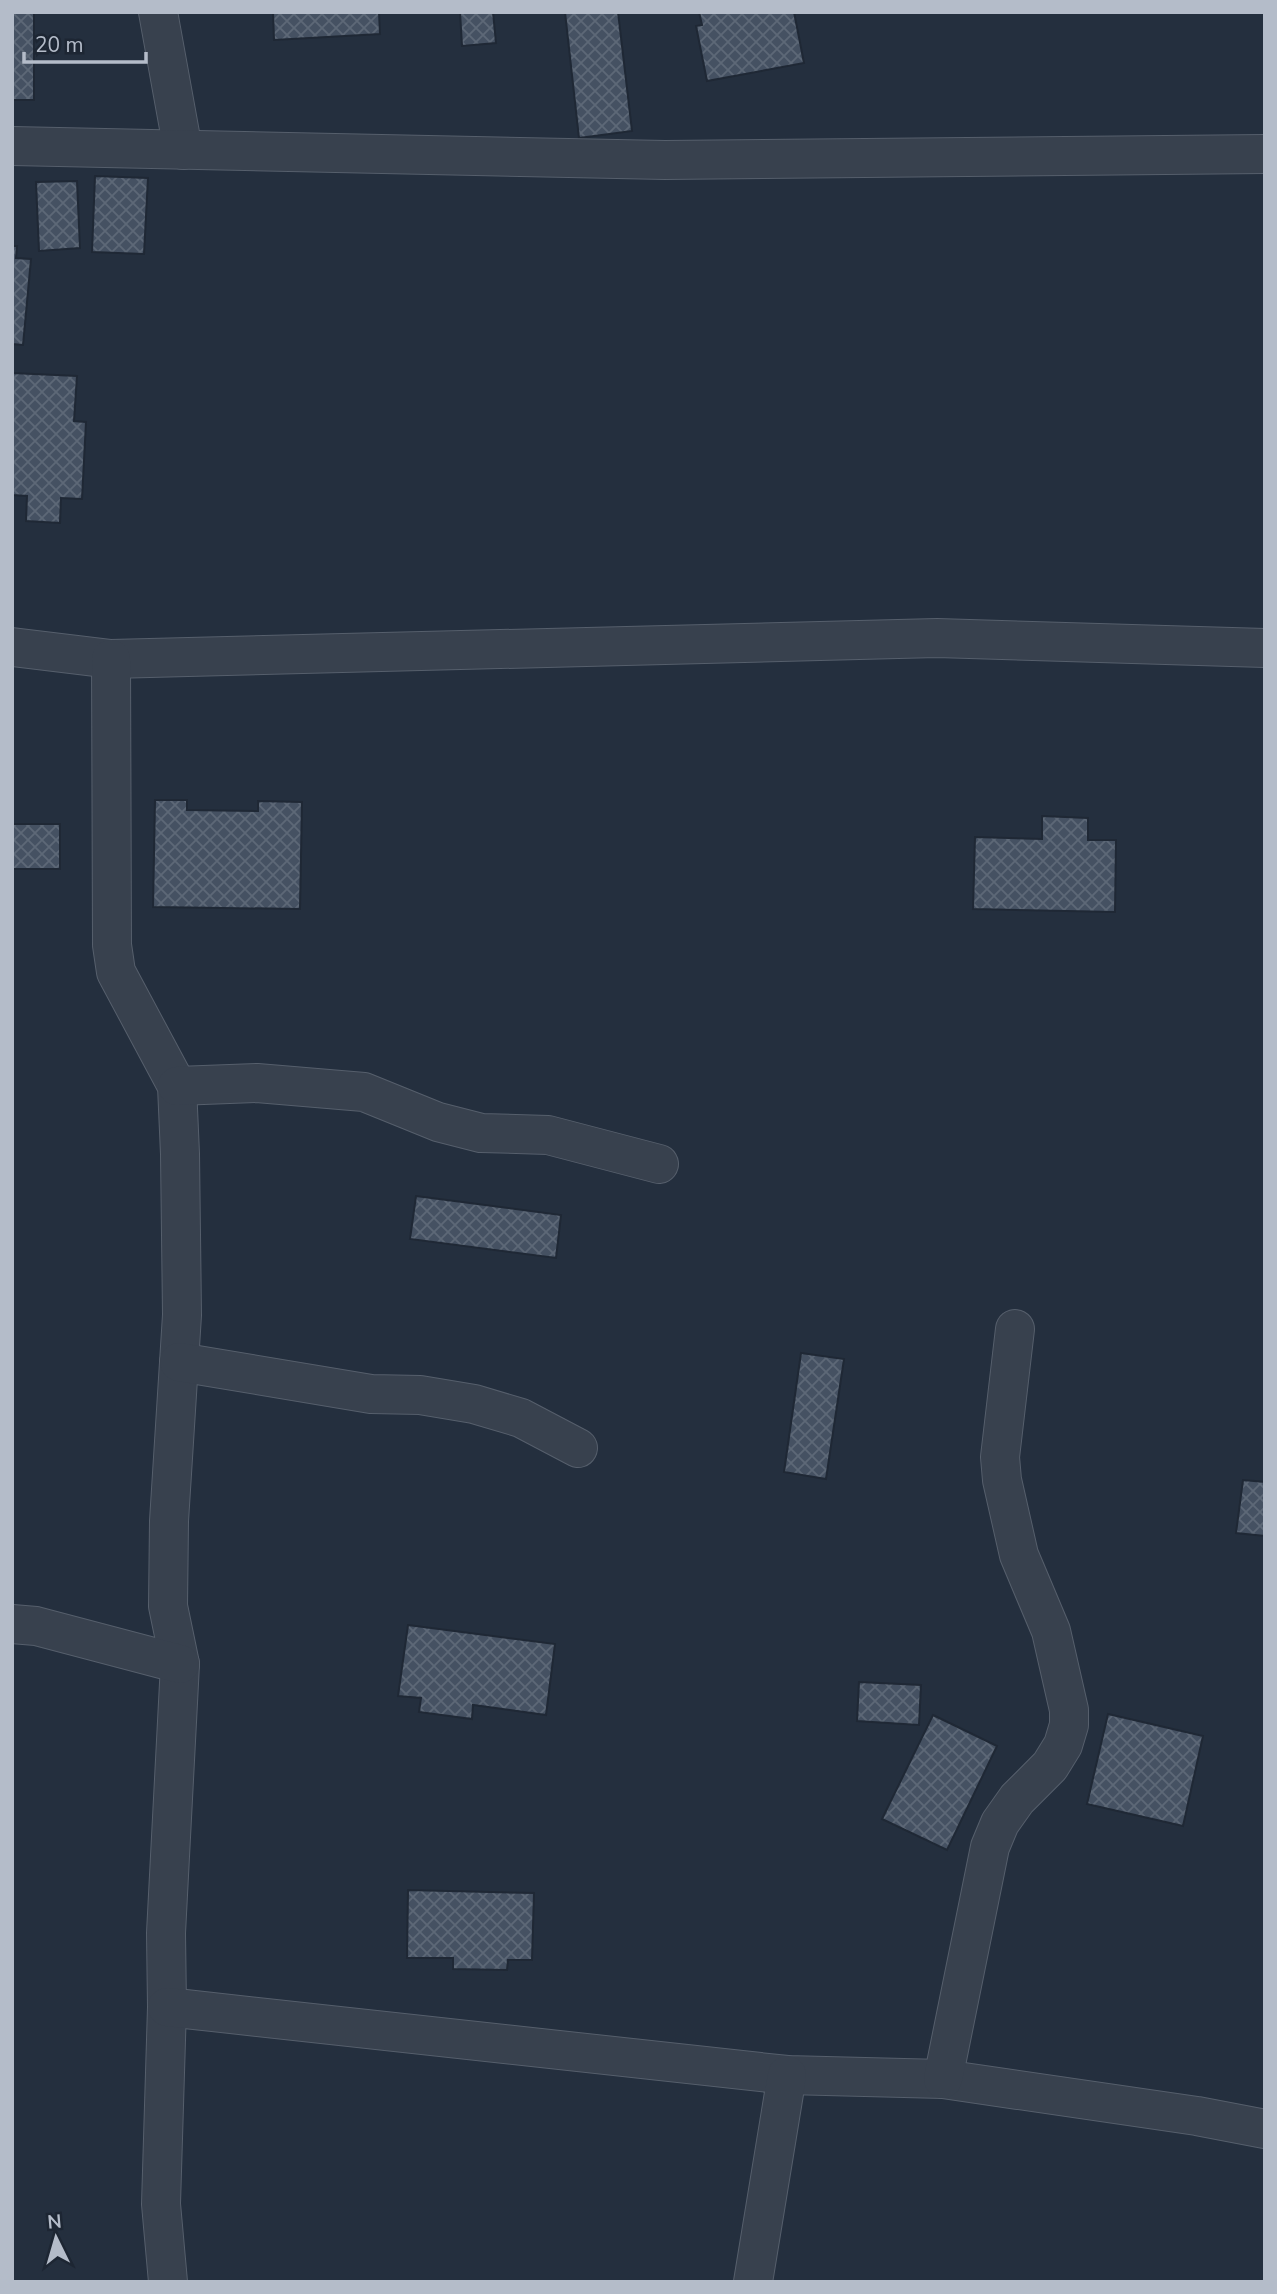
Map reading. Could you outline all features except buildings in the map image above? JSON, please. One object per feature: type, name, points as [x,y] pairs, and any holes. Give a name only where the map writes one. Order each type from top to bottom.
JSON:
[{"type":"street","points":[[158,12],[184,149]]},
{"type":"street","points":[[12,146],[665,160],[1265,154]]},
{"type":"street","points":[[12,647],[111,659],[937,638],[1265,648]]},
{"type":"street","points":[[111,659],[112,945],[116,972],[177,1086],[180,1154],[181,1302],[169,1521],[168,1606],[180,1664],[166,1933],[167,2007],[161,2204],[168,2282]]},
{"type":"street","points":[[177,1086],[257,1083],[364,1092],[438,1122],[481,1133],[548,1135],[659,1164]]},
{"type":"street","points":[[943,2079],[990,1847],[1000,1823],[1017,1799],[1050,1766],[1063,1745],[1069,1725],[1069,1710],[1051,1631],[1019,1555],[1002,1480],[1000,1457],[1015,1329]]},
{"type":"street","points":[[179,1362],[371,1394],[420,1395],[474,1404],[521,1418],[578,1448]]},
{"type":"street","points":[[12,1624],[36,1626],[180,1664]]},
{"type":"street","points":[[167,2007],[787,2075],[943,2079],[1197,2116],[1265,2129]]},
{"type":"street","points":[[753,2282],[787,2075]]}]
